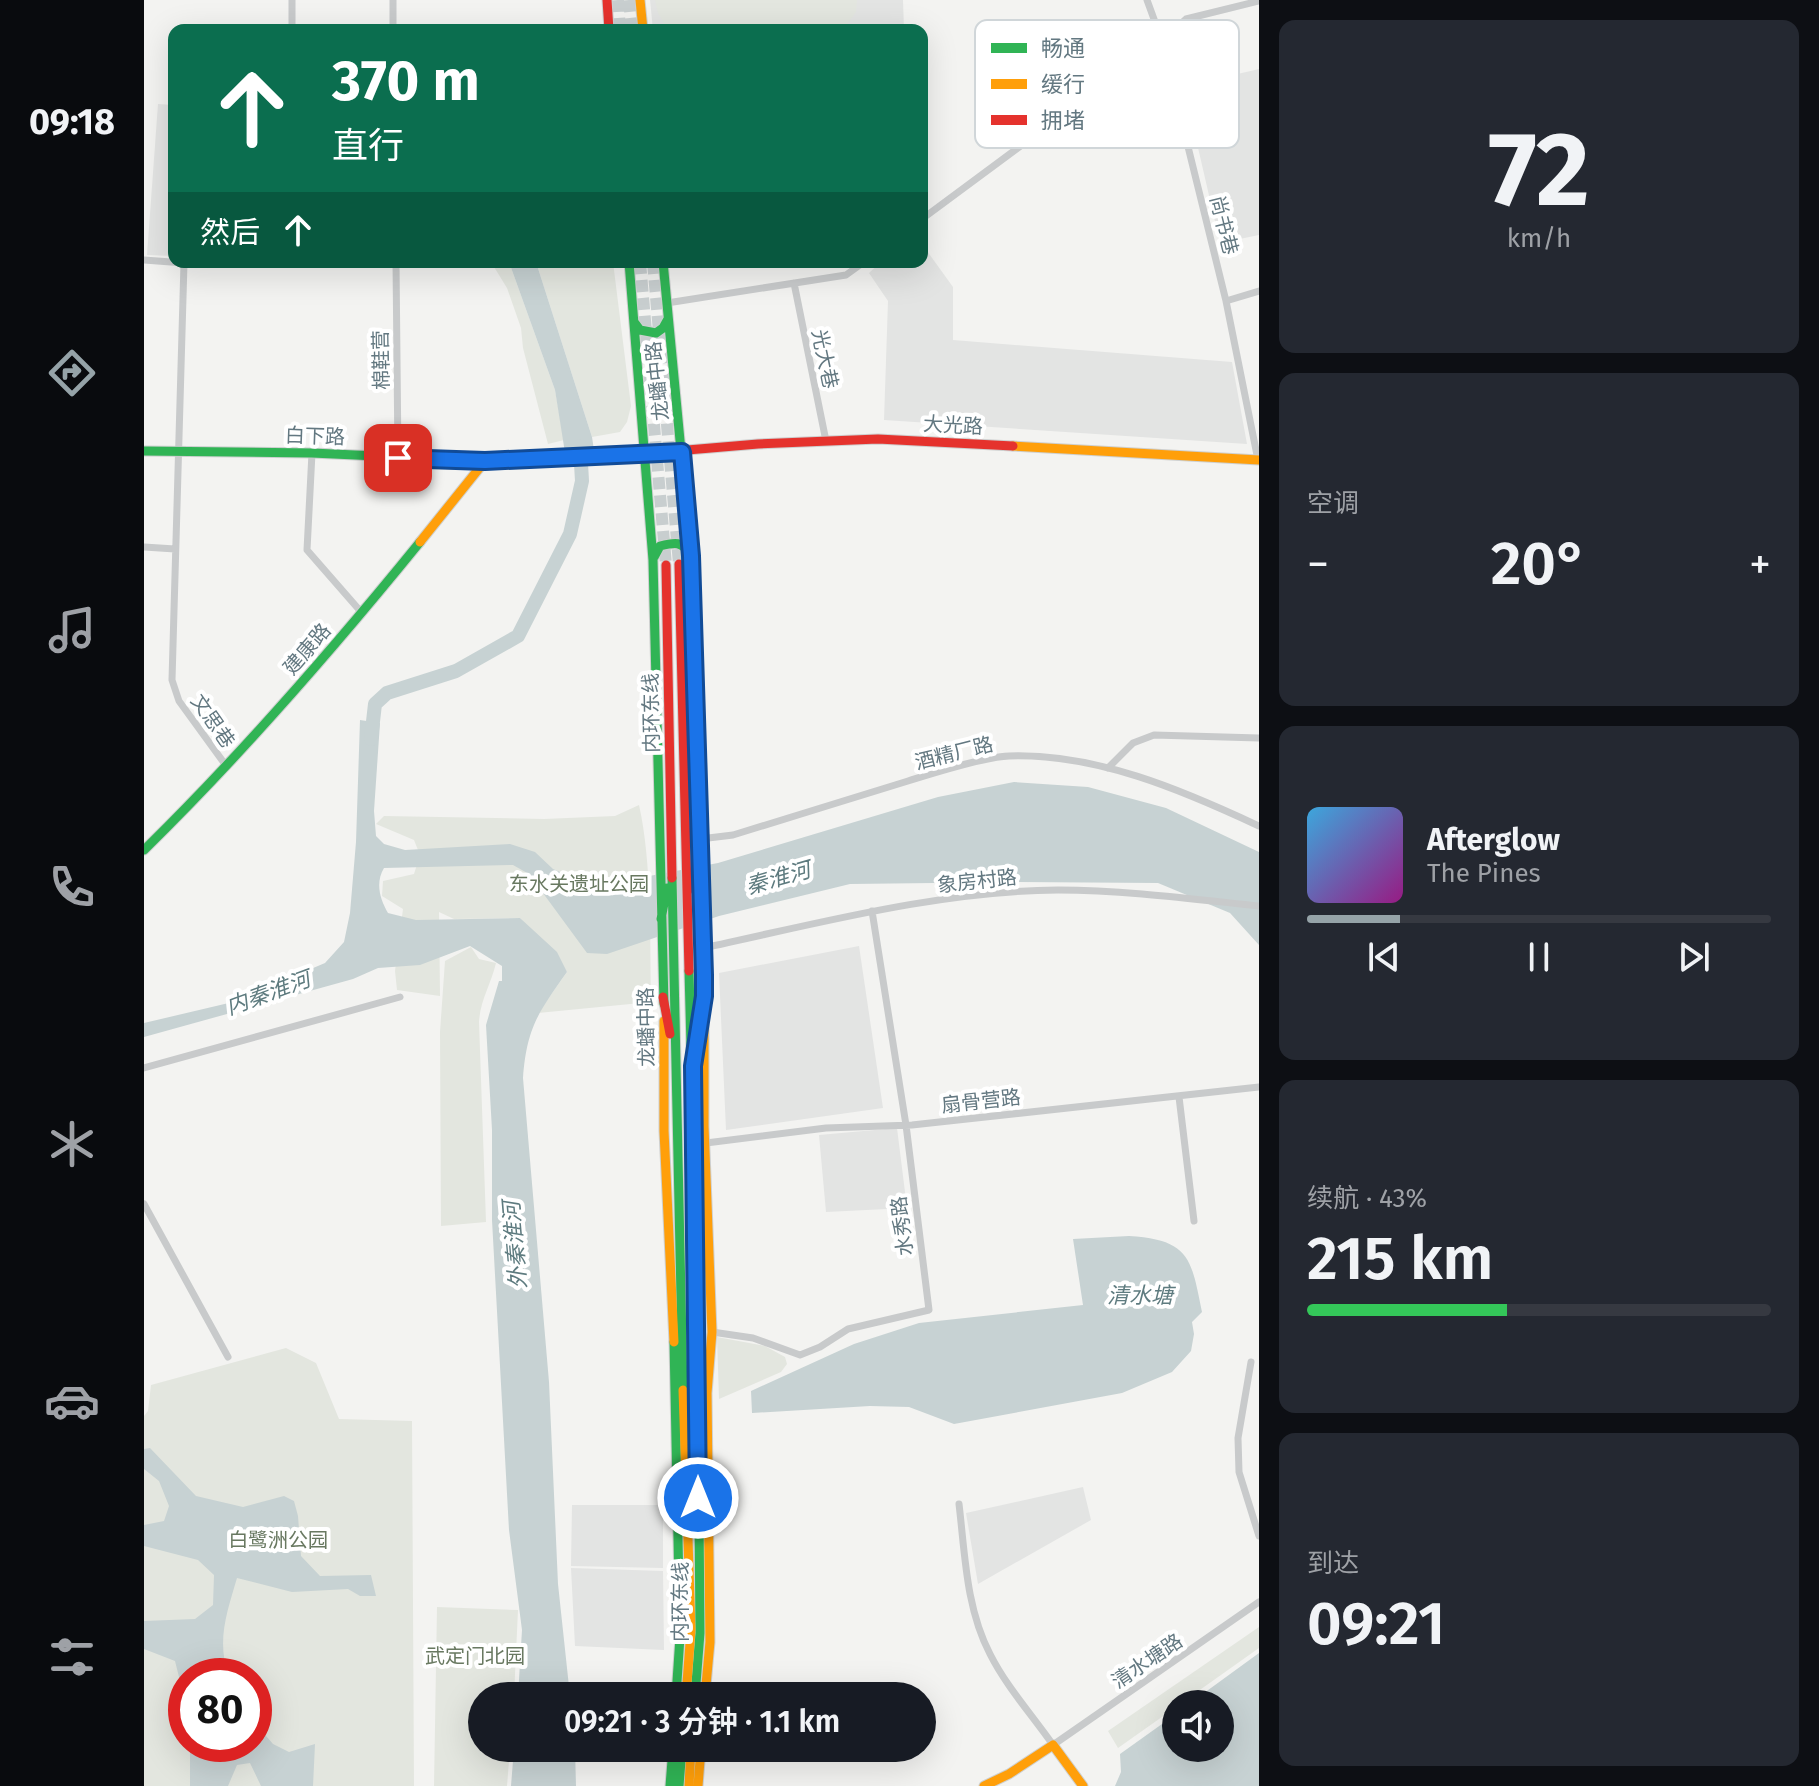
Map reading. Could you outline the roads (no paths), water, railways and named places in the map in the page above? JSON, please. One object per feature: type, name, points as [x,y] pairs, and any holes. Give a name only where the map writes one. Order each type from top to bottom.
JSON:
[{"type":"main road","points":[[607,0],[609,24]]},
{"type":"main road","points":[[640,0],[642,24]]},
{"type":"main road","name":"龙蟠中路","points":[[630,268],[653,560],[664,1131],[673,1290],[678,1479],[680,1637],[677,1682]]},
{"type":"main road","name":"龙蟠中路","points":[[664,268],[691,556],[701,857],[712,1332],[707,1393],[710,1642],[706,1682]]},
{"type":"main road","points":[[634,322],[640,330],[650,334],[663,328],[668,319]]},
{"type":"main road","name":"大光路","points":[[551,459],[878,439],[1258,460]]},
{"type":"main road","name":"白下路","points":[[144,451],[312,453],[485,461],[551,459]]},
{"type":"main road","name":"建康路","points":[[144,850],[227,767],[362,613],[485,461]]},
{"type":"main road","points":[[653,560],[660,546],[667,543],[683,544],[691,556]]},
{"type":"main road","name":"内环东线","points":[[679,564],[696,1223],[700,1633],[696,1682]]},
{"type":"main road","name":"内环东线","points":[[666,565],[678,1220],[691,1630],[687,1682]]},
{"type":"main road","points":[[687,858],[702,914]]},
{"type":"main road","points":[[661,919],[672,861]]},
{"type":"main road","points":[[693,1066],[704,996]]},
{"type":"main road","points":[[663,997],[677,1069]]},
{"type":"main road","points":[[984,1786],[1009,1774],[1053,1745],[1083,1786]]},
{"type":"main road","points":[[670,1786],[672,1762]]},
{"type":"main road","points":[[679,1786],[681,1762]]},
{"type":"main road","points":[[689,1786],[690,1762]]},
{"type":"main road","points":[[698,1786],[700,1762]]},
{"type":"main road","points":[[996,1786],[1009,1774]]},
{"type":"street","points":[[292,0],[292,24]]},
{"type":"street","points":[[393,0],[393,24]]},
{"type":"street","name":"尚书巷","points":[[1147,0],[1154,20]]},
{"type":"street","points":[[1185,20],[1259,1]]},
{"type":"street","points":[[928,215],[1018,148]]},
{"type":"street","name":"尚书巷","points":[[1188,148],[1226,301],[1258,460]]},
{"type":"street","points":[[144,260],[168,262]]},
{"type":"street","name":"文思巷","points":[[184,268],[177,453],[174,688],[179,701],[227,767]]},
{"type":"street","name":"棉鞋营","points":[[396,268],[398,458]]},
{"type":"street","points":[[667,303],[846,275],[856,268]]},
{"type":"street","name":"光大巷","points":[[794,283],[826,441]]},
{"type":"street","points":[[1226,301],[1259,291]]},
{"type":"street","points":[[312,453],[307,550],[362,613]]},
{"type":"street","points":[[144,547],[175,549]]},
{"type":"street","points":[[1108,768],[1133,743],[1154,735],[1259,738]]},
{"type":"street","name":"酒精厂路","points":[[700,839],[733,835],[932,774],[1007,756],[1080,761],[1108,768],[1214,805],[1259,826]]},
{"type":"street","name":"象房村路","points":[[703,948],[872,911],[1033,891],[1177,897],[1259,906]]},
{"type":"street","name":"水秀路","points":[[712,1332],[753,1338],[800,1355],[820,1347],[848,1329],[929,1310],[906,1125],[872,911]]},
{"type":"street","points":[[144,1068],[400,997]]},
{"type":"street","name":"扇骨营路","points":[[706,1143],[826,1128],[906,1125],[1259,1087]]},
{"type":"street","points":[[1179,1097],[1194,1221]]},
{"type":"street","points":[[144,1204],[228,1357]]},
{"type":"street","points":[[1251,1362],[1238,1438],[1239,1472],[1259,1536]]},
{"type":"street","points":[[959,1504],[970,1599],[976,1620],[990,1655],[1053,1745]]},
{"type":"street","name":"清水塘路","points":[[1053,1745],[1259,1602]]},
{"type":"water","points":[[511,268],[538,268],[592,437],[595,457],[566,459],[555,390]]},
{"type":"water","points":[[360,720],[380,723],[374,811],[376,836],[384,844],[405,850],[510,844],[535,852],[553,869],[583,882],[628,880],[718,863],[938,797],[1014,782],[1088,787],[1166,808],[1259,852],[1259,945],[1230,913],[1158,883],[850,884],[719,916],[607,954],[587,953],[529,874],[513,865],[384,868],[380,891],[388,913],[416,920],[520,918],[557,952],[567,972],[548,999],[531,1033],[523,1078],[549,1382],[558,1584],[568,1682],[519,1682],[522,1630],[509,1530],[492,1220],[492,1130],[486,1025],[499,981],[502,981],[502,966],[470,946],[420,965],[378,968],[353,979],[144,1037],[144,1023],[233,1002],[325,963],[344,942],[350,913]]},
{"type":"water","name":"清水塘","points":[[1129,1236],[1165,1242],[1176,1248],[1184,1255],[1195,1278],[1202,1312],[1192,1322],[1194,1334],[1191,1351],[1172,1372],[1122,1393],[954,1424],[909,1407],[870,1406],[752,1413],[751,1391],[854,1344],[919,1323],[1083,1305],[1073,1239]]},
{"type":"water","points":[[150,1448],[196,1496],[243,1507],[284,1496],[294,1501],[301,1556],[320,1576],[371,1575],[376,1596],[360,1596],[348,1589],[292,1592],[237,1578],[223,1639],[224,1658],[168,1658],[144,1649],[144,1621],[195,1619],[213,1605],[214,1575],[198,1560],[144,1546],[144,1525],[164,1521],[169,1506],[159,1481],[144,1469],[144,1449]]},
{"type":"water","points":[[1259,1653],[1259,1786],[1115,1786],[1121,1772],[1120,1754],[1162,1724],[1162,1762],[1234,1762],[1234,1690],[1208,1690]]},
{"type":"water","points":[[272,1743],[289,1752],[315,1744],[313,1786],[261,1786],[250,1763],[237,1765],[228,1786],[190,1786],[190,1762],[272,1762]]},
{"type":"water","points":[[513,1762],[575,1762],[576,1786],[511,1786]]},
{"type":"waterway","points":[[371,739],[375,704],[387,693],[456,671],[518,636],[570,534],[582,481],[580,446]]},
{"type":"tunnel","points":[[618,0],[620,24]]},
{"type":"tunnel","points":[[629,0],[631,24]]},
{"type":"tunnel","points":[[641,268],[666,565]]},
{"type":"tunnel","points":[[654,268],[679,564]]},
{"type":"water label","name":"秦淮河","points":[[778,878]]},
{"type":"water label","name":"内秦淮河","points":[[268,993]]},
{"type":"water label","name":"外秦淮河","points":[[515,1245]]},
{"type":"park label","name":"东水关遗址公园","points":[[579,884]]},
{"type":"park label","name":"白鹭洲公园","points":[[278,1540]]},
{"type":"park label","name":"武定门北园","points":[[475,1656]]}]
